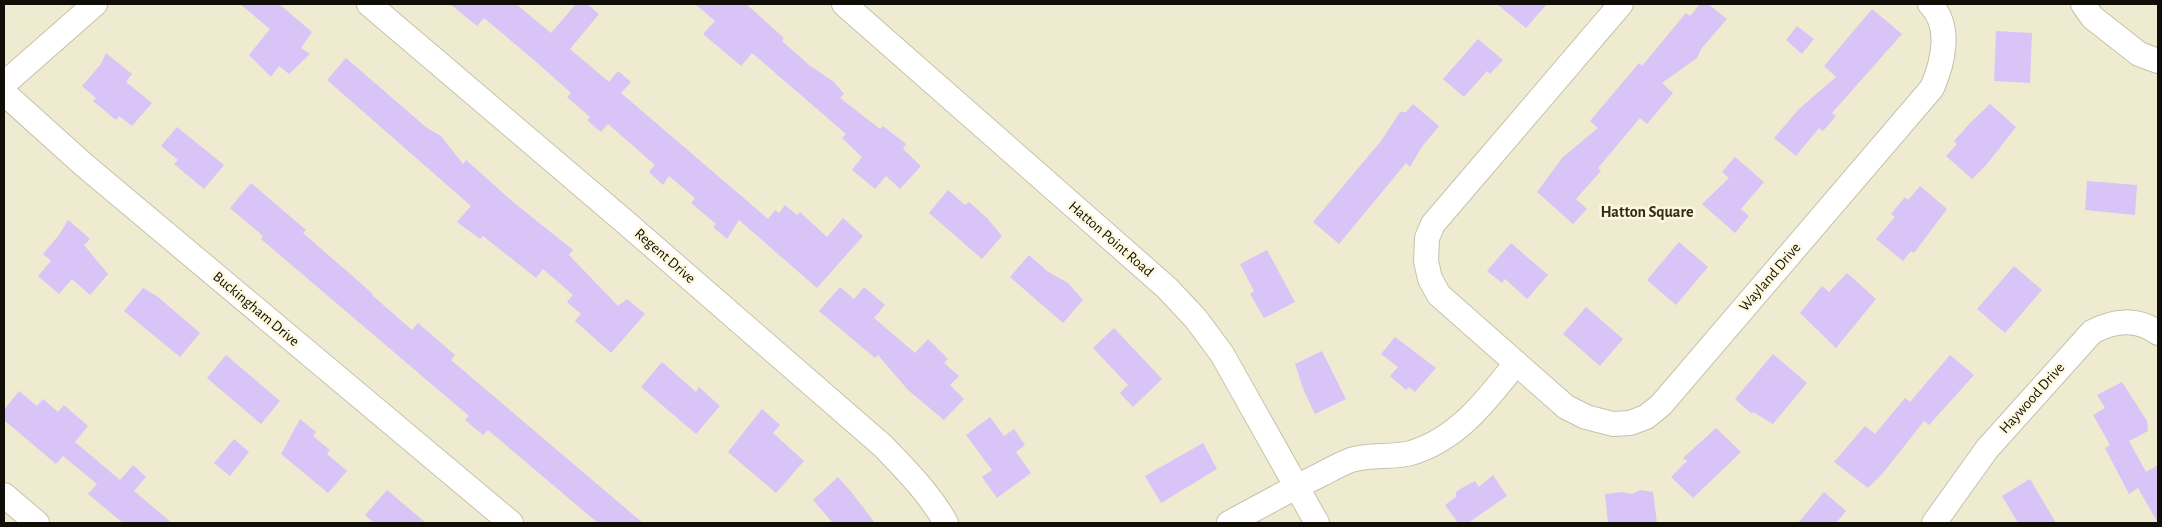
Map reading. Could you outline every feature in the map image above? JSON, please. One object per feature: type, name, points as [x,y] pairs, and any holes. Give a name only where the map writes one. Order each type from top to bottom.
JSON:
[{"type":"street","points":[[4,84],[95,4]]},
{"type":"street","name":"Regent Drive","points":[[369,4],[624,221],[883,446],[937,506],[946,523]]},
{"type":"street","name":"Hatton Point Road","points":[[844,4],[1167,288],[1196,319],[1222,354],[1317,523]]},
{"type":"street","name":"Wayland Drive","points":[[1621,4],[1433,224],[1427,238],[1426,261],[1430,279],[1439,295],[1566,407],[1586,417],[1613,424],[1630,423],[1646,417],[1661,404],[1932,88],[1940,69],[1944,49],[1942,29],[1936,10],[1930,4]]},
{"type":"street","points":[[2083,4],[2092,17],[2139,54],[2158,60]]},
{"type":"street","name":"Buckingham Drive","points":[[4,93],[84,165],[511,523]]},
{"type":"street","name":"Haywood Drive","points":[[1940,521],[1987,449],[2092,332],[2105,325],[2122,322],[2140,323],[2158,333]]},
{"type":"street","points":[[1229,523],[1297,486],[1351,460],[1411,453],[1436,443],[1462,426],[1484,405],[1516,363]]},
{"type":"street","points":[[4,495],[37,523]]},
{"type":"building","points":[[240,4],[279,4],[312,32],[301,48],[310,54],[289,74],[279,66],[271,77],[249,55],[270,29]]},
{"type":"building","points":[[450,4],[516,4],[551,33],[576,4],[587,4],[599,14],[570,49],[609,82],[618,71],[631,82],[621,93],[768,219],[775,210],[779,213],[785,205],[797,215],[800,212],[827,237],[843,218],[863,236],[817,288],[739,220],[727,239],[713,227],[716,224],[691,203],[695,198],[669,176],[663,185],[649,172],[655,165],[608,124],[601,132],[587,120],[590,117],[567,97],[571,93],[534,60],[484,18],[477,26]]},
{"type":"building","points":[[695,4],[746,4],[784,38],[782,41],[809,65],[834,82],[844,94],[840,98],[880,129],[883,126],[906,144],[903,149],[921,166],[900,189],[886,176],[875,189],[852,170],[862,157],[842,138],[846,134],[752,53],[741,66],[703,34],[715,21]]},
{"type":"building","points":[[1497,4],[1547,4],[1526,28]]},
{"type":"building","points":[[1700,4],[1708,4],[1727,19],[1701,49],[1697,58],[1662,83],[1673,93],[1647,124],[1640,118],[1598,168],[1601,171],[1576,199],[1587,209],[1573,224],[1537,192],[1563,157],[1598,128],[1590,121],[1639,63],[1642,66],[1686,13],[1690,16]]},
{"type":"building","points":[[1872,9],[1902,34],[1832,113],[1836,116],[1823,131],[1819,128],[1796,156],[1774,138],[1799,109],[1836,77],[1824,66]]},
{"type":"building","points":[[1797,26],[1814,39],[1802,54],[1786,40]]},
{"type":"building","points":[[1996,31],[2032,33],[2030,83],[1994,81]]},
{"type":"building","points":[[1478,39],[1503,60],[1490,74],[1487,71],[1464,97],[1443,79]]},
{"type":"building","points":[[106,53],[132,74],[126,82],[152,103],[132,126],[119,116],[116,120],[93,101],[96,98],[82,86],[101,64]]},
{"type":"building","points":[[346,58],[427,128],[441,136],[463,164],[466,160],[513,202],[573,250],[569,255],[618,306],[627,299],[645,314],[611,353],[575,321],[581,314],[567,302],[573,295],[543,269],[536,278],[483,236],[480,239],[457,222],[471,206],[327,80]]},
{"type":"building","points":[[1413,104],[1439,126],[1421,148],[1410,167],[1406,163],[1339,244],[1313,222],[1381,141],[1400,112],[1406,112]]},
{"type":"building","points":[[1990,104],[2016,127],[1987,164],[1972,179],[1946,156],[1957,144],[1954,141]]},
{"type":"building","points":[[177,127],[224,165],[204,189],[174,164],[178,160],[161,146]]},
{"type":"building","points":[[1735,157],[1764,182],[1741,209],[1749,216],[1735,233],[1702,204],[1729,178],[1722,172]]},
{"type":"building","points":[[2087,181],[2137,185],[2135,215],[2085,210]]},
{"type":"building","points":[[251,183],[306,230],[303,233],[412,330],[418,323],[455,355],[451,360],[643,523],[598,523],[488,430],[483,435],[465,420],[469,416],[261,239],[263,236],[230,208]]},
{"type":"building","points":[[1920,186],[1947,209],[1914,253],[1911,251],[1903,261],[1876,239],[1895,217],[1891,214],[1905,197],[1908,200]]},
{"type":"building","points":[[948,190],[965,205],[969,202],[987,218],[1002,236],[982,259],[929,213]]},
{"type":"building","points":[[68,220],[90,239],[84,245],[108,274],[90,295],[72,279],[59,294],[38,276],[51,261],[43,254],[59,235]]},
{"type":"building","points":[[1679,242],[1708,267],[1676,305],[1647,280]]},
{"type":"building","points":[[1511,243],[1548,275],[1527,299],[1505,279],[1502,283],[1487,271]]},
{"type":"building","points":[[1267,250],[1295,302],[1264,318],[1250,294],[1254,291],[1240,264]]},
{"type":"building","points":[[1029,255],[1047,271],[1068,283],[1083,300],[1063,323],[1010,277]]},
{"type":"building","points":[[2014,266],[2042,290],[2005,333],[1977,309]]},
{"type":"building","points":[[1847,273],[1876,299],[1836,348],[1800,313],[1822,286],[1829,292]]},
{"type":"building","points":[[840,287],[854,299],[864,287],[885,305],[874,318],[915,353],[928,339],[948,359],[944,363],[959,376],[950,385],[964,399],[944,420],[908,390],[878,355],[875,358],[819,311]]},
{"type":"building","points":[[143,288],[158,297],[200,333],[180,357],[124,311]]},
{"type":"building","points":[[1586,307],[1623,339],[1600,366],[1563,334]]},
{"type":"building","points":[[1114,328],[1162,379],[1133,407],[1120,393],[1128,385],[1093,348]]},
{"type":"building","points":[[1395,337],[1436,368],[1415,392],[1409,387],[1406,390],[1390,376],[1398,367],[1381,354]]},
{"type":"building","points":[[1322,351],[1346,399],[1315,414],[1304,391],[1295,364]]},
{"type":"building","points":[[1773,354],[1807,383],[1773,424],[1753,412],[1752,414],[1735,399]]},
{"type":"building","points":[[226,355],[280,401],[261,424],[207,378]]},
{"type":"building","points":[[1950,355],[1974,375],[1929,425],[1924,421],[1883,473],[1868,488],[1834,462],[1865,426],[1875,434],[1905,398],[1910,402]]},
{"type":"building","points":[[662,362],[696,392],[699,387],[720,406],[696,434],[641,387]]},
{"type":"building","points":[[2122,382],[2147,421],[2148,431],[2129,441],[2146,472],[2158,465],[2158,523],[2138,488],[2129,494],[2105,448],[2110,445],[2093,415],[2105,408],[2097,395]]},
{"type":"building","points":[[19,391],[37,406],[43,399],[58,412],[64,405],[88,426],[75,442],[120,480],[133,465],[146,477],[134,491],[172,523],[123,523],[88,494],[97,484],[63,456],[56,464],[4,420],[4,410]]},
{"type":"building","points":[[762,409],[780,425],[773,433],[804,461],[776,493],[728,452]]},
{"type":"building","points":[[990,417],[1004,436],[1014,429],[1025,445],[1016,452],[1031,473],[997,498],[982,477],[992,470],[966,435]]},
{"type":"building","points":[[300,419],[316,432],[313,436],[330,450],[327,454],[347,471],[328,493],[281,454]]},
{"type":"building","points":[[1716,428],[1741,452],[1693,498],[1671,477],[1687,461],[1683,458]]},
{"type":"building","points":[[234,439],[249,452],[230,476],[214,463]]},
{"type":"building","points":[[1203,443],[1217,469],[1161,503],[1145,476]]},
{"type":"building","points":[[1493,475],[1507,496],[1468,523],[1458,523],[1445,505],[1456,497],[1456,492],[1462,488],[1475,481],[1479,487]]},
{"type":"building","points":[[838,477],[875,523],[833,523],[813,500]]},
{"type":"building","points":[[2030,479],[2056,523],[2018,523],[2002,496]]},
{"type":"building","points":[[387,490],[426,523],[374,523],[365,515]]},
{"type":"building","points":[[1641,490],[1653,492],[1657,523],[1608,523],[1605,494],[1622,492],[1632,494]]},
{"type":"building","points":[[1824,492],[1846,511],[1836,523],[1798,523]]},
{"type":"district","name":"Hatton Square","points":[[1647,212]]}]
